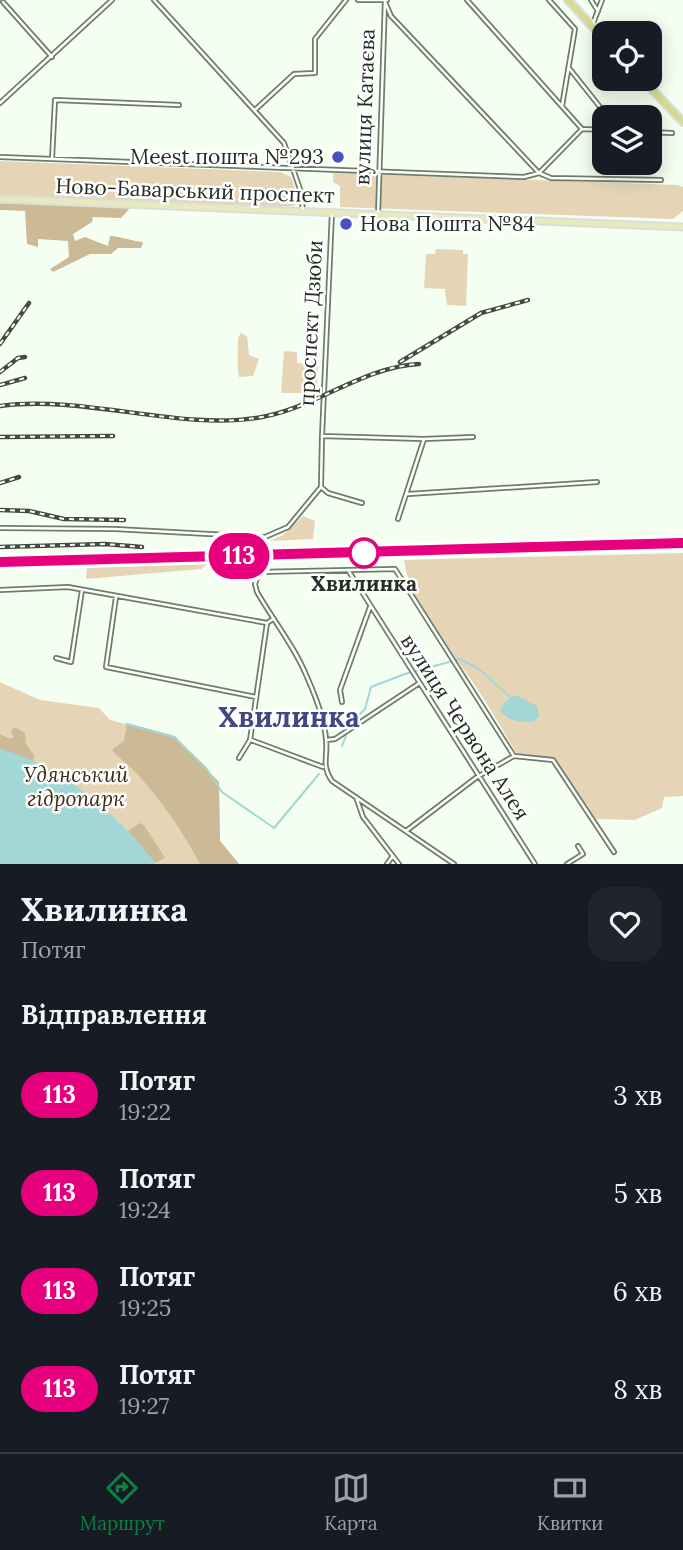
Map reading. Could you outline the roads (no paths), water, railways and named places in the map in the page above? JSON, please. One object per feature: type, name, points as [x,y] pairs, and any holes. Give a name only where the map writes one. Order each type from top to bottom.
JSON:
[{"type":"highway","points":[[568,0],[592,26]]},
{"type":"highway","points":[[653,91],[683,122]]},
{"type":"main road","name":"Ново-Баварський проспект","points":[[0,200],[683,227]]},
{"type":"street","points":[[0,103],[112,0]]},
{"type":"street","name":"проспект Дзюби","points":[[154,0],[256,109],[284,143],[294,169],[303,211]]},
{"type":"street","points":[[256,109],[294,74],[315,73],[315,39],[346,0]]},
{"type":"street","points":[[358,0],[385,1],[391,16],[539,173],[582,129]]},
{"type":"street","points":[[467,0],[582,129],[592,129]]},
{"type":"street","points":[[549,0],[575,29],[562,106]]},
{"type":"street","points":[[591,0],[598,11]]},
{"type":"street","points":[[594,21],[602,0]]},
{"type":"street","name":"вулиця Катаєва","points":[[378,215],[385,1]]},
{"type":"street","points":[[3,2],[52,57]]},
{"type":"street","points":[[568,66],[599,105]]},
{"type":"street","points":[[52,159],[55,100],[179,105]]},
{"type":"street","points":[[662,133],[673,133]]},
{"type":"street","name":"Ново-Баварський проспект","points":[[0,157],[524,177],[539,173],[551,178],[661,180]]},
{"type":"street","name":"проспект Дзюби","points":[[321,487],[332,212]]},
{"type":"street","points":[[322,436],[424,439],[473,437]]},
{"type":"street","points":[[398,519],[424,439]]},
{"type":"street","points":[[407,494],[597,482]]},
{"type":"street","points":[[0,528],[115,529],[265,537],[288,527],[321,487],[328,493],[362,503]]},
{"type":"street","points":[[323,767],[326,740],[307,676],[257,592],[255,584],[259,572],[395,569],[515,757]]},
{"type":"street","name":"вулиця Червона Алея","points":[[348,570],[410,672],[535,864]]},
{"type":"street","points":[[0,590],[68,587],[267,623],[273,619]]},
{"type":"street","points":[[56,659],[71,662],[82,590]]},
{"type":"street","points":[[116,597],[106,667],[256,697]]},
{"type":"street","points":[[342,702],[340,690],[370,607]]},
{"type":"street","points":[[239,758],[250,740],[267,623]]},
{"type":"street","points":[[326,740],[335,739],[418,684]]},
{"type":"street","points":[[250,740],[323,767],[332,781],[454,864]]},
{"type":"street","points":[[406,831],[477,777],[515,757],[553,760],[614,852]]},
{"type":"street","points":[[356,797],[363,817],[399,864]]},
{"type":"street","points":[[567,864],[583,854],[578,846]]},
{"type":"street","points":[[387,864],[392,857]]},
{"type":"water","points":[[516,695],[537,706],[539,716],[534,722],[511,719],[500,710],[506,701]]},
{"type":"water","points":[[0,749],[44,766],[87,794],[125,828],[156,864],[0,864]]},
{"type":"waterway","points":[[346,728],[365,709],[371,687],[405,674],[460,659],[479,669],[511,698]]},
{"type":"waterway","points":[[126,724],[174,737],[206,768],[222,792],[274,828],[319,774]]},
{"type":"waterway","points":[[342,746],[346,736]]},
{"type":"railway","points":[[400,362],[481,313],[528,300]]},
{"type":"railway","points":[[0,344],[29,303]]},
{"type":"railway","points":[[0,372],[18,358],[25,357]]},
{"type":"railway","points":[[0,406],[65,405],[199,420],[262,417],[302,405],[379,372],[419,364]]},
{"type":"railway","points":[[0,385],[25,378]]},
{"type":"railway","points":[[0,437],[113,436]]},
{"type":"railway","points":[[0,483],[19,477]]},
{"type":"railway","points":[[0,510],[29,511],[64,519],[124,520]]},
{"type":"railway","points":[[0,559],[683,540]]},
{"type":"railway","points":[[0,547],[105,544],[142,547]]},
{"type":"train","name":"113","points":[[0,562],[683,543]]},
{"type":"place","name":"Meest пошта №293","points":[[338,157]]},
{"type":"place","name":"Нова Пошта №84","points":[[346,224]]},
{"type":"place","name":"Хвилинка","points":[[364,553]]},
{"type":"district","name":"Хвилинка","points":[[289,717]]},
{"type":"park label","name":"Удянський гідропарк","points":[[76,787]]}]
